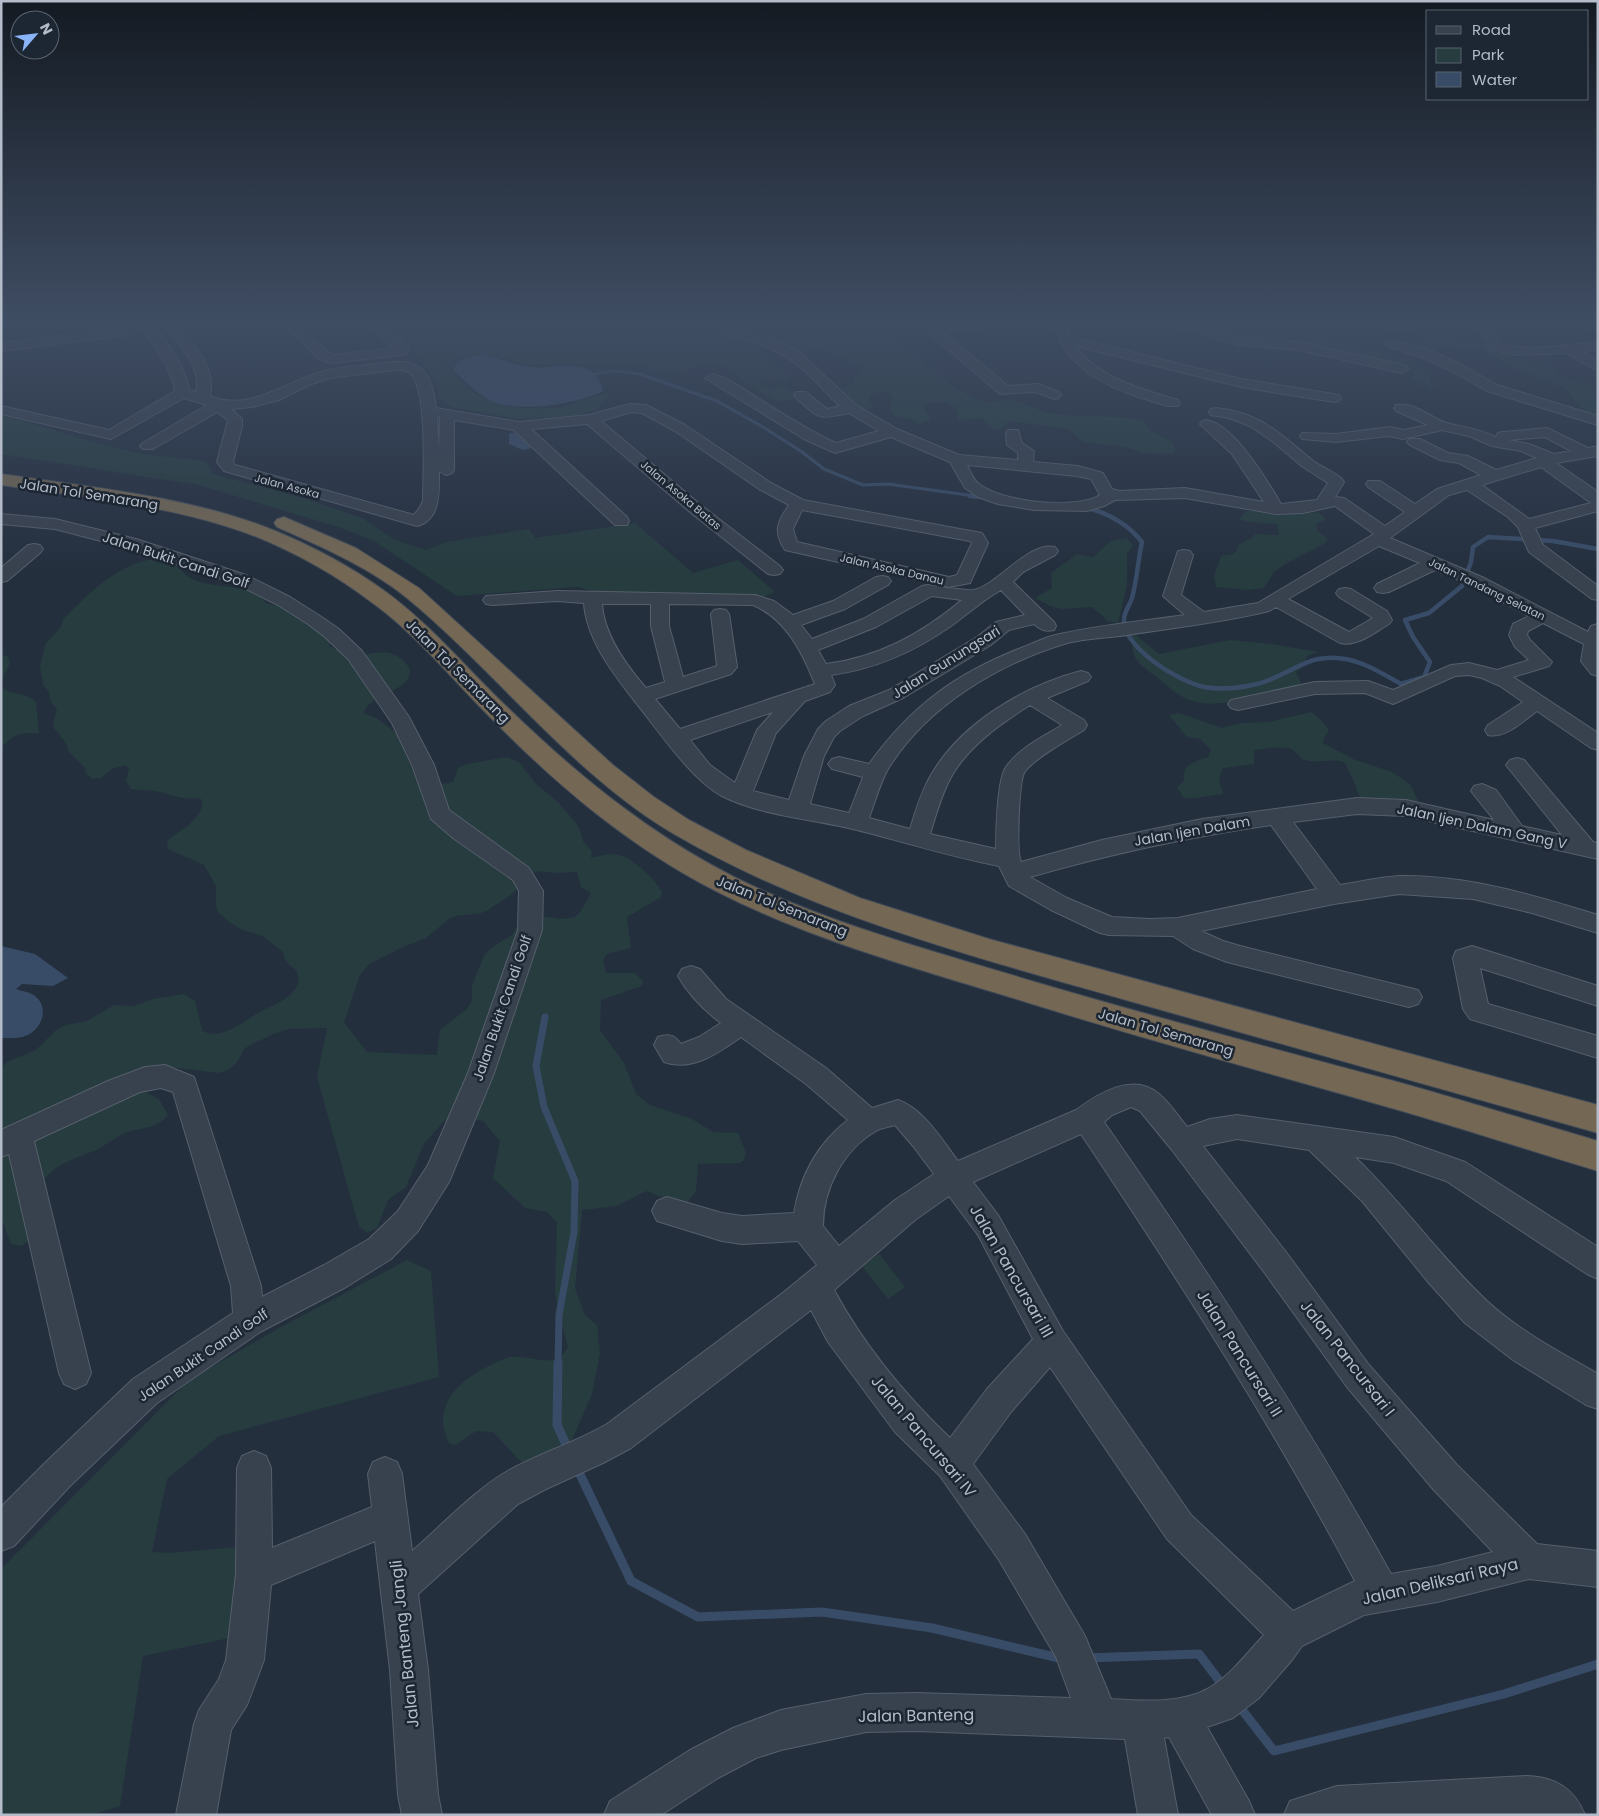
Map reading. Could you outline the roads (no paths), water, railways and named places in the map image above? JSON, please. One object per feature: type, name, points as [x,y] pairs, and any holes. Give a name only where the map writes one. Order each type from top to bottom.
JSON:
[{"type":"highway","name":"Jalan Tol Semarang","points":[[1,466],[126,484],[211,501],[288,524],[349,552],[412,592],[534,704],[578,748],[645,803],[680,826],[737,857],[833,898],[989,950],[1598,1119]]},
{"type":"highway","name":"Jalan Tol Semarang","points":[[1,480],[126,499],[201,514],[267,534],[306,552],[368,589],[396,610],[563,775],[605,810],[645,838],[706,875],[780,909],[877,944],[1117,1019],[1401,1097],[1598,1156]]},
{"type":"street","points":[[1,410],[111,434],[166,403]]},
{"type":"street","points":[[213,403],[218,405]]},
{"type":"street","points":[[148,446],[218,405],[242,403]]},
{"type":"street","points":[[427,403],[431,501],[428,509],[417,521],[416,525],[418,528],[434,526],[445,501],[447,414]]},
{"type":"street","points":[[754,403],[814,438],[835,448],[892,432]]},
{"type":"street","points":[[810,403],[824,414]]},
{"type":"street","points":[[846,403],[851,408],[892,432],[956,459],[1078,471],[1098,476],[1102,487],[1112,495],[1098,503],[1082,505],[1037,505],[986,496],[967,481],[956,459]]},
{"type":"street","points":[[1541,403],[1598,421]]},
{"type":"street","name":"Jalan Asoka","points":[[218,405],[235,419],[235,426],[225,462],[229,468],[417,521]]},
{"type":"street","name":"Jalan Asoka Danau","points":[[429,411],[519,426],[590,419],[630,408],[646,410],[703,442],[765,486],[798,504],[976,537],[980,543],[964,579],[949,582],[790,546],[786,538],[786,521],[798,504]]},
{"type":"street","points":[[791,424],[851,408]]},
{"type":"street","points":[[1400,408],[1442,426],[1473,432],[1497,444],[1524,446],[1548,460],[1598,500]]},
{"type":"street","points":[[1276,509],[1253,471],[1211,418],[1229,412],[1247,418],[1266,428],[1309,465],[1334,480],[1336,482],[1322,505]]},
{"type":"street","name":"Jalan Asoka Batas","points":[[590,419],[696,509],[774,570]]},
{"type":"street","points":[[519,426],[622,521]]},
{"type":"street","points":[[1308,436],[1336,438],[1390,431],[1403,435],[1442,426]]},
{"type":"street","points":[[1490,440],[1507,435],[1547,432],[1588,453],[1598,467]]},
{"type":"street","points":[[1013,433],[1015,445],[1026,450],[1025,465]]},
{"type":"street","points":[[1415,442],[1445,457],[1463,459],[1495,476]]},
{"type":"street","points":[[1184,555],[1172,596],[1200,618],[1263,607],[1381,536],[1442,492],[1468,482],[1548,460],[1588,453]]},
{"type":"street","points":[[1204,482],[1232,500]]},
{"type":"street","points":[[1468,482],[1503,505],[1527,528],[1535,548],[1598,595]]},
{"type":"street","points":[[1374,484],[1416,512]]},
{"type":"street","name":"Jalan Tandang Selatan","points":[[1112,495],[1185,493],[1276,509],[1303,508],[1322,505],[1333,500],[1342,502],[1381,536],[1476,581],[1543,616],[1596,636]]},
{"type":"street","points":[[1527,528],[1598,506]]},
{"type":"street","name":"Jalan Bukit Candi Golf","points":[[1,519],[62,526],[130,543],[240,579],[284,601],[314,620],[332,633],[355,656],[402,722],[423,765],[439,814],[461,832],[521,874],[531,891],[530,930],[481,1073],[439,1173],[408,1221],[380,1249],[335,1276],[249,1321],[145,1391],[58,1474],[1,1533]]},
{"type":"street","points":[[1,577],[34,549]]},
{"type":"street","points":[[820,670],[847,667],[880,658],[948,622],[977,596],[1002,582],[1017,568],[1049,551]]},
{"type":"street","points":[[1383,588],[1435,562]]},
{"type":"street","points":[[832,568],[882,581],[928,590],[977,596]]},
{"type":"street","points":[[788,623],[839,605],[882,581]]},
{"type":"street","points":[[1002,582],[1012,589],[1037,618],[1061,639]]},
{"type":"street","points":[[807,647],[849,633],[908,604],[928,590]]},
{"type":"street","points":[[1276,600],[1347,639],[1354,638],[1383,620],[1381,615],[1345,593]]},
{"type":"street","points":[[492,600],[557,596],[755,600],[767,603],[788,623],[807,647],[820,670],[825,685],[823,688],[676,738]]},
{"type":"street","points":[[592,598],[594,616],[599,631],[626,677],[703,770],[728,790],[740,796],[856,822],[1011,866]]},
{"type":"street","points":[[660,599],[660,626],[675,684]]},
{"type":"street","points":[[642,696],[724,670],[728,664],[720,614]]},
{"type":"street","points":[[1498,676],[1542,662],[1522,643],[1518,635],[1520,628],[1543,616]]},
{"type":"street","name":"Jalan Gunungsari","points":[[798,810],[814,756],[825,734],[833,726],[856,711],[896,694],[984,641],[1003,626],[1037,618]]},
{"type":"street","name":"Jalan Gunungsari","points":[[856,822],[876,773],[896,742],[939,701],[986,670],[1022,653],[1061,639],[1156,623],[1200,618]]},
{"type":"street","points":[[1596,636],[1592,661],[1598,670]]},
{"type":"street","points":[[1238,704],[1315,688],[1368,687],[1392,698],[1435,676],[1461,669],[1498,676],[1598,743]]},
{"type":"street","points":[[1034,698],[1046,690],[1081,677]]},
{"type":"street","points":[[740,796],[767,730],[798,697]]},
{"type":"street","points":[[917,839],[933,792],[944,770],[972,739],[1001,714],[1028,698],[1034,698],[1077,725],[1030,755],[1014,771],[1007,822],[1011,866],[1017,880],[1058,904],[1109,926],[1178,927],[1219,917],[1334,895],[1399,885],[1449,887],[1532,904],[1598,924]]},
{"type":"street","points":[[1495,730],[1537,702]]},
{"type":"street","points":[[838,764],[876,773]]},
{"type":"street","points":[[1518,765],[1591,848]]},
{"type":"street","points":[[1482,791],[1488,795],[1514,831]]},
{"type":"street","name":"Jalan Ijen Dalam Gang V","points":[[1277,817],[1307,811],[1357,806],[1406,808],[1591,848]]},
{"type":"street","points":[[1277,817],[1334,895]]},
{"type":"street","name":"Jalan Ijen Dalam","points":[[1011,866],[1202,827],[1277,817]]},
{"type":"street","points":[[1178,927],[1188,936],[1210,947],[1238,956],[1409,997]]},
{"type":"street","points":[[1598,996],[1472,956],[1465,958],[1476,1009],[1479,1012],[1598,1047]]},
{"type":"street","points":[[691,976],[717,1006],[816,1076],[868,1122]]},
{"type":"street","points":[[667,1045],[673,1054],[685,1055],[707,1045],[742,1023]]},
{"type":"street","points":[[75,1373],[10,1140],[127,1084],[152,1077],[165,1076],[174,1078],[184,1085],[246,1286],[249,1321]]},
{"type":"street","name":"Jalan Pancursari I","points":[[398,1588],[518,1483],[604,1446],[712,1368],[906,1210],[952,1178],[1016,1148],[1086,1119],[1102,1107],[1130,1095],[1141,1097],[1150,1103],[1182,1141],[1275,1262],[1358,1376],[1445,1477],[1529,1561]]},
{"type":"street","name":"Jalan Pancursari III","points":[[808,1226],[813,1191],[828,1160],[838,1145],[868,1122],[893,1113],[898,1112],[903,1115],[923,1137],[988,1225],[1052,1342],[1179,1528],[1290,1633]]},
{"type":"street","name":"Jalan Pancursari II","points":[[1086,1119],[1156,1221],[1222,1323],[1351,1535],[1382,1594]]},
{"type":"street","points":[[1182,1141],[1210,1131],[1237,1127],[1394,1150],[1455,1171],[1598,1264]]},
{"type":"street","points":[[1318,1140],[1372,1192],[1440,1273],[1476,1312],[1524,1349],[1598,1393]]},
{"type":"street","points":[[667,1211],[722,1227],[742,1230],[808,1226]]},
{"type":"street","name":"Jalan Pancursari IV","points":[[808,1226],[826,1277],[839,1331],[901,1412],[952,1464],[1012,1547],[1075,1660],[1100,1719]]},
{"type":"street","points":[[952,1464],[988,1413],[1021,1372],[1052,1342]]},
{"type":"street","points":[[196,1815],[213,1724],[233,1691],[245,1660],[254,1574],[254,1468]]},
{"type":"street","name":"Jalan Banteng Jangli","points":[[385,1474],[409,1670],[422,1815]]},
{"type":"street","points":[[254,1574],[390,1517]]},
{"type":"street","name":"Jalan Deliksari Raya","points":[[1160,1718],[1232,1694],[1280,1647],[1290,1633],[1360,1597],[1437,1584],[1529,1561],[1598,1568]]},
{"type":"street","name":"Jalan Banteng","points":[[624,1815],[704,1764],[747,1742],[781,1730],[866,1713],[917,1712],[1100,1719],[1160,1718]]},
{"type":"street","points":[[1158,1815],[1150,1776],[1160,1718]]},
{"type":"street","points":[[1160,1718],[1235,1815]]},
{"type":"street","points":[[1327,1812],[1531,1805],[1544,1797],[1565,1815]]},
{"type":"water","points":[[496,403],[566,403],[536,407],[508,406]]},
{"type":"water","points":[[515,432],[532,448],[523,450],[509,444],[509,434]]},
{"type":"water","points":[[1,946],[35,954],[68,978],[53,986],[22,984],[16,989],[35,996],[43,1011],[37,1027],[28,1035],[22,1037],[1,1038]]},
{"type":"waterway","points":[[720,403],[763,427],[802,452],[824,469],[863,485],[888,484],[982,497],[970,496]]},
{"type":"waterway","points":[[1088,508],[1118,520],[1142,542],[1134,591],[1124,619],[1126,630],[1133,641],[1142,652],[1167,671],[1193,684],[1210,688],[1244,687],[1257,684],[1275,678],[1300,665],[1327,658],[1347,659],[1357,662],[1401,684],[1424,677],[1430,662],[1413,637],[1405,620],[1429,613],[1462,586],[1471,562],[1473,547],[1488,537],[1553,541],[1598,549]]},
{"type":"waterway","points":[[545,1017],[536,1066],[544,1107],[575,1181],[574,1232],[559,1315],[558,1365]]},
{"type":"waterway","points":[[558,1363],[557,1425],[569,1451]]},
{"type":"waterway","points":[[577,1468],[631,1581],[698,1617],[822,1612],[932,1628],[1063,1659]]},
{"type":"waterway","points":[[1087,1658],[1199,1654],[1224,1687]]},
{"type":"waterway","points":[[1239,1706],[1274,1751],[1504,1694],[1598,1664]]}]
